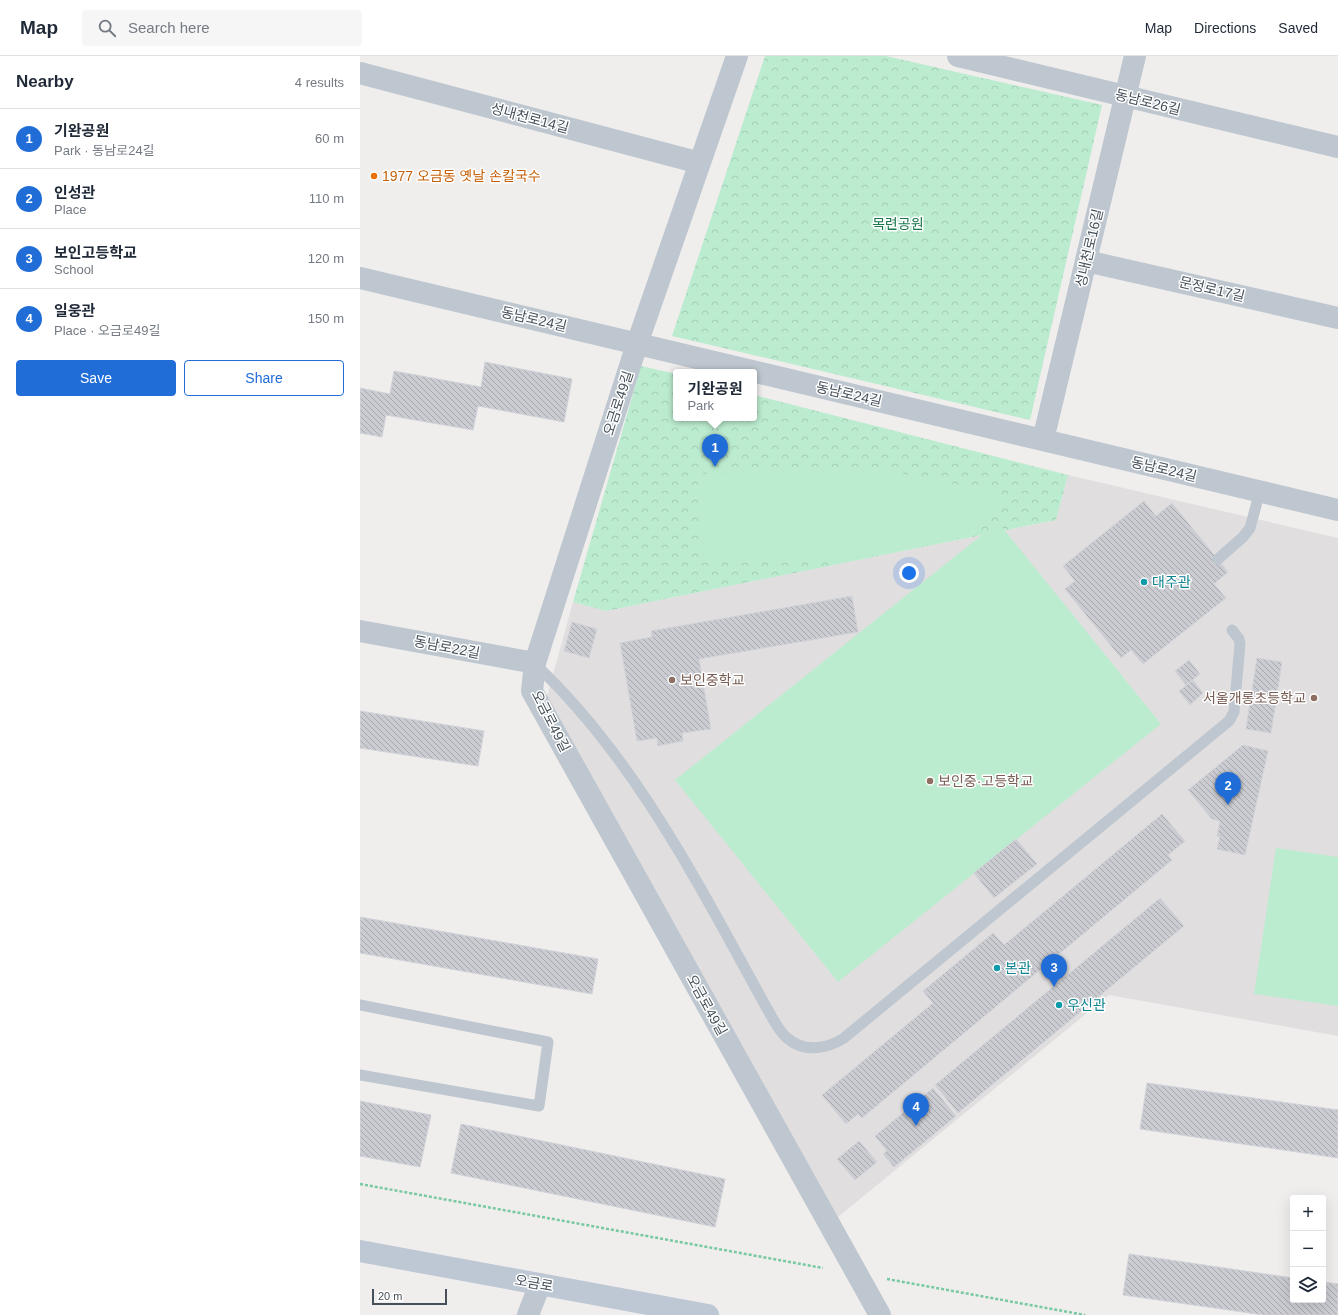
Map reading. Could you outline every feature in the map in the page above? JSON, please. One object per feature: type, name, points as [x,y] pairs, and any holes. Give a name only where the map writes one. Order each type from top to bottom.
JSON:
[{"type":"main road","name":"오금로","points":[[360,1251],[708,1315]]},
{"type":"street","points":[[360,63],[362,56]]},
{"type":"street","name":"오금로49길","points":[[737,56],[637,344],[534,663],[532,691],[880,1315]]},
{"type":"street","name":"동남로26길","points":[[958,56],[1338,147]]},
{"type":"street","name":"성내천로16길","points":[[1043,440],[1135,56]]},
{"type":"street","name":"성내천로14길","points":[[360,73],[700,163]]},
{"type":"street","name":"문정로17길","points":[[1086,260],[1338,318]]},
{"type":"street","name":"동남로24길","points":[[360,278],[743,369]]},
{"type":"street","name":"동남로24길","points":[[757,372],[1338,510]]},
{"type":"street","name":"동남로22길","points":[[360,631],[534,663]]},
{"type":"street","points":[[528,1315],[540,1284]]},
{"type":"lane","points":[[1218,559],[1243,537],[1250,528],[1260,491]]},
{"type":"lane","points":[[534,663],[572,701],[616,756],[645,797],[676,845],[779,1029],[786,1038],[796,1044],[804,1047],[822,1048],[844,1038],[1229,721],[1234,712],[1240,644],[1239,639],[1232,630]]},
{"type":"lane","points":[[360,1005],[548,1042],[539,1106],[360,1074]]},
{"type":"path","points":[[360,1184],[824,1268]]},
{"type":"path","points":[[882,1278],[1086,1315]]},
{"type":"shaded area","name":"보인중·고등학교","points":[[1068,475],[1338,538],[1338,1036],[1109,995],[832,1222],[545,704],[573,602],[606,611],[1056,520]]},
{"type":"green space","name":"목련공원","points":[[765,56],[886,56],[1102,105],[1030,420],[672,336]]},
{"type":"green space","points":[[641,366],[673,373],[673,421],[757,421],[757,396],[1068,475],[1056,520],[606,611],[573,602]]},
{"type":"green space","points":[[871,467],[1011,496],[955,540],[874,556],[701,562],[698,474]]},
{"type":"green space","points":[[998,522],[1161,724],[838,982],[675,780]]},
{"type":"green space","points":[[1276,848],[1338,857],[1338,1006],[1254,994]]},
{"type":"building","points":[[485,362],[572,379],[564,422],[478,406],[473,430],[386,415],[382,437],[360,433],[360,388],[390,394],[394,371],[481,387]]},
{"type":"building","name":"대주관","points":[[1144,501],[1156,516],[1172,503],[1228,572],[1214,584],[1226,598],[1143,664],[1131,650],[1121,658],[1065,589],[1075,581],[1063,566]]},
{"type":"building","points":[[852,596],[858,632],[699,659],[711,729],[682,733],[683,741],[658,746],[657,738],[637,741],[620,643],[652,637],[651,631]]},
{"type":"building","points":[[572,622],[597,629],[589,658],[564,651]]},
{"type":"building","points":[[1257,658],[1282,662],[1271,733],[1246,729]]},
{"type":"building","points":[[1189,660],[1200,674],[1186,685],[1175,671]]},
{"type":"building","points":[[1193,680],[1203,693],[1190,705],[1179,691]]},
{"type":"building","points":[[360,711],[484,731],[478,766],[360,748]]},
{"type":"building","points":[[1243,745],[1268,751],[1245,855],[1217,849],[1220,837],[1217,836],[1220,821],[1212,819],[1188,790]]},
{"type":"building","name":"본관","points":[[1162,814],[1185,841],[1168,855],[1172,860],[862,1118],[858,1114],[846,1124],[822,1095],[933,1003],[923,991],[993,933],[1004,945]]},
{"type":"building","points":[[1016,839],[1037,864],[994,898],[974,873]]},
{"type":"building","name":"우신관","points":[[1160,898],[1184,926],[958,1113],[935,1085]]},
{"type":"building","points":[[360,917],[598,959],[592,994],[360,953]]},
{"type":"building","points":[[1147,1083],[1338,1110],[1338,1158],[1140,1129]]},
{"type":"building","points":[[933,1088],[956,1116],[894,1167],[883,1154],[887,1151],[875,1136]]},
{"type":"building","points":[[360,1101],[431,1115],[420,1167],[360,1156]]},
{"type":"building","points":[[461,1124],[725,1179],[715,1227],[451,1173]]},
{"type":"building","points":[[859,1141],[877,1162],[855,1180],[837,1159]]},
{"type":"building","points":[[1129,1254],[1290,1278],[1290,1303],[1326,1303],[1326,1282],[1338,1284],[1338,1315],[1264,1315],[1123,1295]]},
{"type":"place","name":"1977 오금동 옛날 손칼국수","points":[[374,176]]},
{"type":"place","name":"기완공원","points":[[715,467]]},
{"type":"place","name":"대주관","points":[[1144,582]]},
{"type":"place","name":"보인중학교","points":[[672,680]]},
{"type":"place","name":"서울개롱초등학교","points":[[1314,698]]},
{"type":"place","name":"보인중·고등학교","points":[[930,781]]},
{"type":"place","name":"인성관","points":[[1228,805]]},
{"type":"place","name":"본관","points":[[997,968]]},
{"type":"place","name":"보인고등학교","points":[[1054,987]]},
{"type":"place","name":"우신관","points":[[1059,1005]]},
{"type":"place","name":"일웅관","points":[[916,1126]]}]
